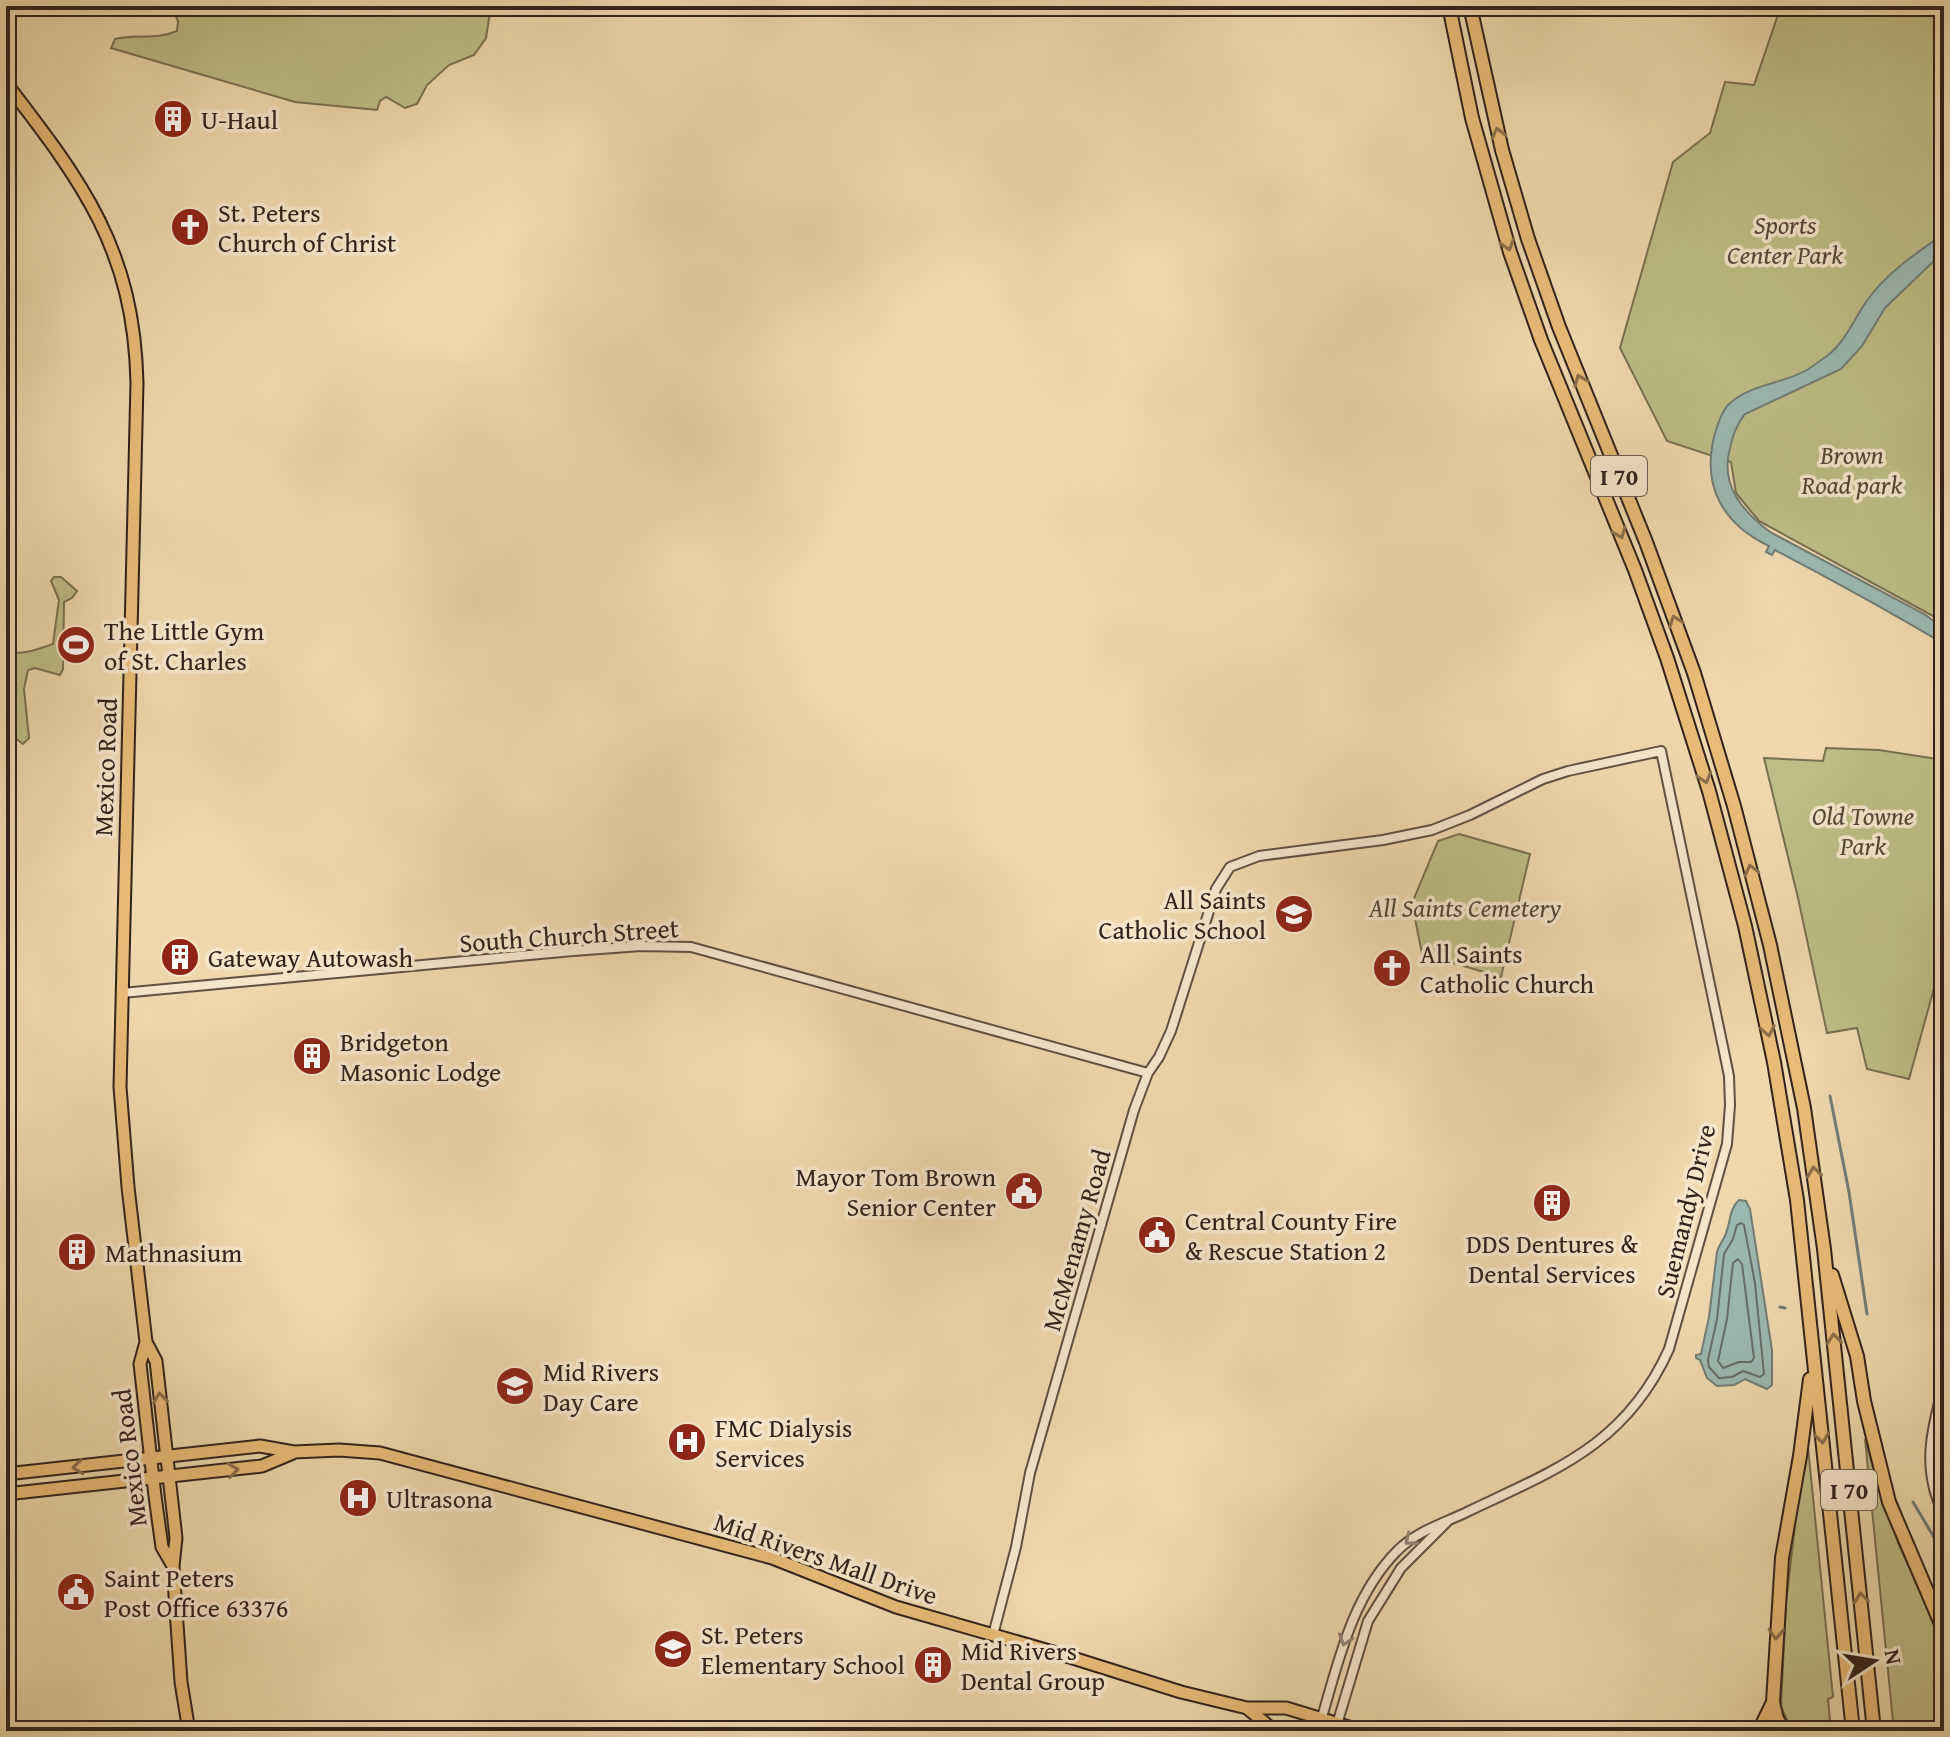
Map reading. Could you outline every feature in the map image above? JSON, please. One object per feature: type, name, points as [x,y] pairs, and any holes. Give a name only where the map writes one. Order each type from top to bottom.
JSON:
[{"type":"highway","name":"I 70","points":[[1449,6],[1476,133],[1510,252],[1541,340],[1651,614],[1695,746],[1755,971],[1783,1108],[1803,1246],[1853,1731]]},
{"type":"highway","name":"I 70","points":[[1470,6],[1498,135],[1533,254],[1673,614],[1734,806],[1786,1017],[1804,1108],[1824,1249],[1874,1731]]},
{"type":"highway","points":[[1824,1249],[1857,1356],[1870,1429],[1889,1502],[1944,1631]]},
{"type":"highway","points":[[1785,1731],[1777,1719],[1773,1702],[1782,1558],[1813,1360]]},
{"type":"highway","points":[[1759,1731],[1773,1702]]},
{"type":"highway","points":[[1937,1731],[1944,1727]]},
{"type":"main road","name":"Mexico Road","points":[[6,83],[60,153],[91,203],[117,264],[134,340],[137,383],[121,1123],[146,1342],[156,1361],[177,1545],[173,1566],[181,1682],[189,1731]]},
{"type":"main road","name":"Mexico Road","points":[[146,1342],[140,1364],[153,1479],[162,1547],[173,1566]]},
{"type":"main road","name":"Mid Rivers Mall Drive","points":[[6,1474],[260,1446],[294,1452],[356,1450],[430,1465],[772,1558],[896,1607],[1181,1692],[1247,1708],[1278,1707],[1322,1719],[1336,1727],[1362,1731]]},
{"type":"main road","name":"Mid Rivers Mall Drive","points":[[6,1494],[262,1466],[294,1452]]},
{"type":"main road","name":"Mid Rivers Mall Drive","points":[[1247,1708],[1271,1728],[1282,1731]]},
{"type":"street","name":"Suemandy Drive","points":[[1230,867],[1259,856],[1383,840],[1432,830],[1543,779],[1661,751],[1729,1076],[1728,1135],[1669,1349],[1657,1375],[1628,1415],[1592,1448],[1566,1464],[1448,1521],[1429,1526],[1404,1544],[1380,1570],[1362,1599],[1350,1626],[1318,1731]]},
{"type":"street","name":"McMenamy Road","points":[[993,1635],[1016,1547],[1030,1473],[1134,1110],[1148,1073],[1171,1031],[1216,889],[1230,867]]},
{"type":"street","name":"South Church Street","points":[[122,993],[587,950],[641,946],[691,947],[1148,1073]]},
{"type":"street","points":[[1944,1384],[1932,1427],[1929,1455],[1932,1486],[1944,1515]]},
{"type":"street","name":"Suemandy Drive","points":[[1336,1727],[1368,1621],[1401,1568],[1448,1521]]},
{"type":"green space","points":[[171,6],[491,6],[486,38],[474,55],[449,65],[427,85],[417,104],[405,108],[386,97],[380,101],[377,110],[295,102],[111,48],[115,39],[177,31],[178,21]]},
{"type":"green space","name":"Sports Center Park","points":[[1781,6],[1944,6],[1944,622],[1759,521],[1736,493],[1731,462],[1667,441],[1620,348],[1673,162],[1710,133],[1725,82],[1754,85]]},
{"type":"green space","points":[[54,577],[61,577],[77,591],[64,602],[63,669],[60,675],[35,668],[28,670],[24,689],[29,738],[23,744],[6,731],[6,651],[24,652],[53,644],[59,600],[51,581]]},
{"type":"green space","name":"Old Towne Park","points":[[1826,748],[1879,750],[1944,760],[1944,952],[1909,1079],[1867,1069],[1857,1028],[1827,1033],[1764,758],[1823,761]]},
{"type":"green space","name":"All Saints Cemetery","points":[[1459,834],[1530,854],[1501,977],[1422,954],[1412,903],[1438,841]]},
{"type":"green space","points":[[1865,1439],[1898,1543],[1944,1645],[1944,1710],[1928,1724],[1909,1730],[1894,1731]]},
{"type":"green space","points":[[1808,1447],[1833,1697],[1828,1699],[1831,1731],[1792,1731],[1781,1707],[1786,1603]]},
{"type":"water","points":[[1944,234],[1944,254],[1938,253],[1936,259],[1885,308],[1862,346],[1841,369],[1745,414],[1730,448],[1728,474],[1742,506],[1770,532],[1926,615],[1944,629],[1944,644],[1775,550],[1772,555],[1766,552],[1769,546],[1739,527],[1720,502],[1714,488],[1711,455],[1718,424],[1729,404],[1747,392],[1807,370],[1827,356],[1882,282]]},
{"type":"water","points":[[1739,1200],[1746,1201],[1750,1209],[1772,1350],[1772,1385],[1767,1389],[1745,1379],[1734,1385],[1717,1386],[1707,1378],[1700,1360],[1696,1358],[1701,1354],[1709,1317],[1717,1252],[1733,1207]]},
{"type":"waterway","points":[[1830,1096],[1849,1192],[1867,1314]]},
{"type":"waterway","points":[[1780,1307],[1785,1308]]},
{"type":"waterway","points":[[1913,1502],[1944,1554]]},
{"type":"place","name":"U-Haul","points":[[173,119]]},
{"type":"place","name":"St. Peters Church of Christ","points":[[190,227]]},
{"type":"place","name":"The Little Gym of St. Charles","points":[[76,645]]},
{"type":"place","name":"All Saints Catholic School","points":[[1294,914]]},
{"type":"place","name":"Gateway Autowash","points":[[180,957]]},
{"type":"place","name":"All Saints Catholic Church","points":[[1392,968]]},
{"type":"place","name":"Bridgeton Masonic Lodge","points":[[312,1056]]},
{"type":"place","name":"Mayor Tom Brown Senior Center","points":[[1024,1191]]},
{"type":"place","name":"DDS Dentures & Dental Services","points":[[1552,1203]]},
{"type":"place","name":"Central County Fire & Rescue Station 2","points":[[1157,1235]]},
{"type":"place","name":"Mathnasium","points":[[77,1252]]},
{"type":"place","name":"Mid Rivers Day Care","points":[[515,1386]]},
{"type":"place","name":"FMC Dialysis Services","points":[[687,1442]]},
{"type":"place","name":"Ultrasona","points":[[358,1498]]},
{"type":"place","name":"Saint Peters Post Office 63376","points":[[76,1592]]},
{"type":"place","name":"St. Peters Elementary School","points":[[673,1649]]},
{"type":"place","name":"Mid Rivers Dental Group","points":[[933,1665]]},
{"type":"park label","name":"Brown Road park","points":[[1852,469]]}]
